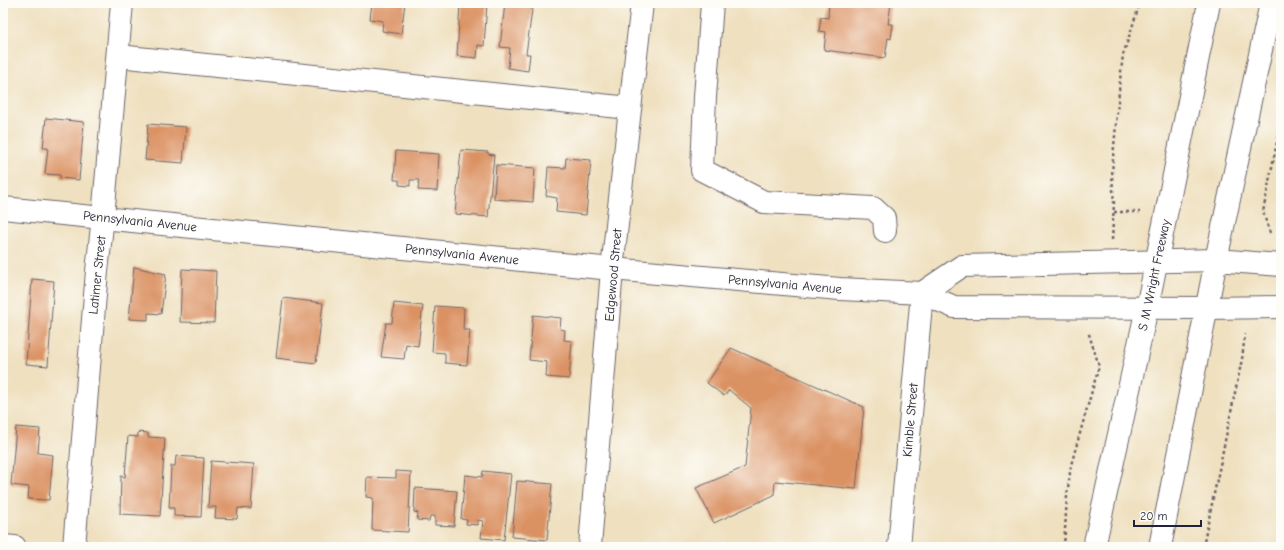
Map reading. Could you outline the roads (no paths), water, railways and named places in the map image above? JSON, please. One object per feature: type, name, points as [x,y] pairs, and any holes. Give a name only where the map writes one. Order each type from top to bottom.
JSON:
[{"type":"street","name":"Latimer Street","points":[[74,547],[96,279],[122,3]]},
{"type":"street","name":"Edgewood Street","points":[[590,547],[612,269],[642,3]]},
{"type":"street","points":[[712,3],[705,97],[702,170],[764,202],[873,208],[884,218],[885,231]]},
{"type":"street","name":"S M Wright Freeway","points":[[1094,547],[1157,261],[1209,3]]},
{"type":"street","points":[[1160,547],[1206,308],[1271,3]]},
{"type":"street","points":[[118,56],[630,108]]},
{"type":"street","name":"Pennsylvania Avenue","points":[[3,208],[612,269],[840,289],[922,293],[954,307],[1281,307]]},
{"type":"street","points":[[922,293],[962,266],[1216,260],[1281,265]]},
{"type":"street","name":"Kimble Street","points":[[899,547],[922,293]]},
{"type":"street","points":[[3,546],[15,547]]}]
